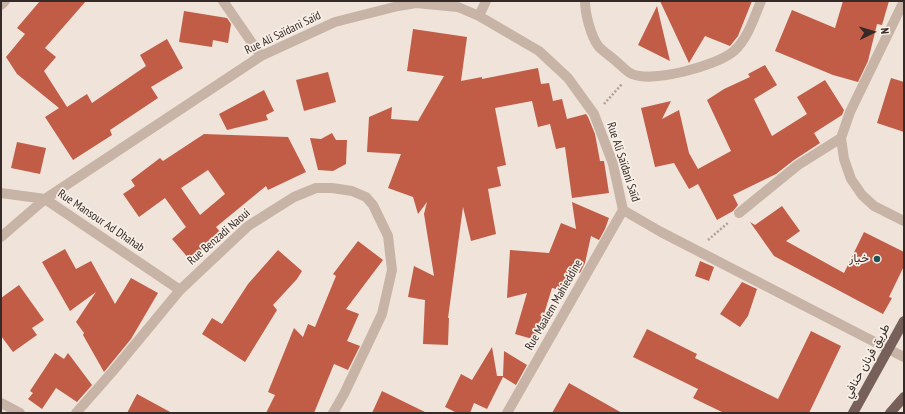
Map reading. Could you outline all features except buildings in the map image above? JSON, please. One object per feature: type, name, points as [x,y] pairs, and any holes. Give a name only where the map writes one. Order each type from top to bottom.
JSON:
[{"type":"main road","name":"طريق فرنان حنافي","points":[[853,413],[904,321]]},
{"type":"main road","points":[[890,413],[904,397]]},
{"type":"street","points":[[1,5],[4,1]]},
{"type":"street","points":[[223,1],[261,56]]},
{"type":"street","points":[[479,16],[486,1]]},
{"type":"street","points":[[585,1],[587,21],[599,46],[631,74],[642,76],[688,72],[722,59],[732,53],[740,45],[749,31],[761,1]]},
{"type":"street","points":[[904,1],[850,112],[841,138],[844,159],[851,179],[862,195],[874,206],[904,221]]},
{"type":"street","name":"Rue Ali Saïdani Saïd","points":[[1,237],[45,199],[261,56],[335,22],[397,3],[416,3],[458,7],[479,16],[539,51],[568,78],[594,114],[613,164],[623,210],[661,232],[904,357]]},
{"type":"street","points":[[739,213],[798,165],[841,138]]},
{"type":"street","name":"Rue Benzadi Naoui","points":[[76,413],[180,290],[248,226],[294,196],[316,188],[332,188],[352,191],[366,197],[373,205],[388,236],[392,270],[382,314],[344,394],[333,413]]},
{"type":"street","name":"Rue Mansour Ad Dhahab","points":[[1,193],[45,199],[180,290]]},
{"type":"street","name":"Rue Maalem Mahieddine","points":[[507,413],[623,210]]},
{"type":"street","points":[[1,403],[20,413]]},
{"type":"path","points":[[594,114],[631,74]]},
{"type":"path","points":[[696,250],[739,213]]},
{"type":"place","name":"خيار","points":[[877,259]]}]
